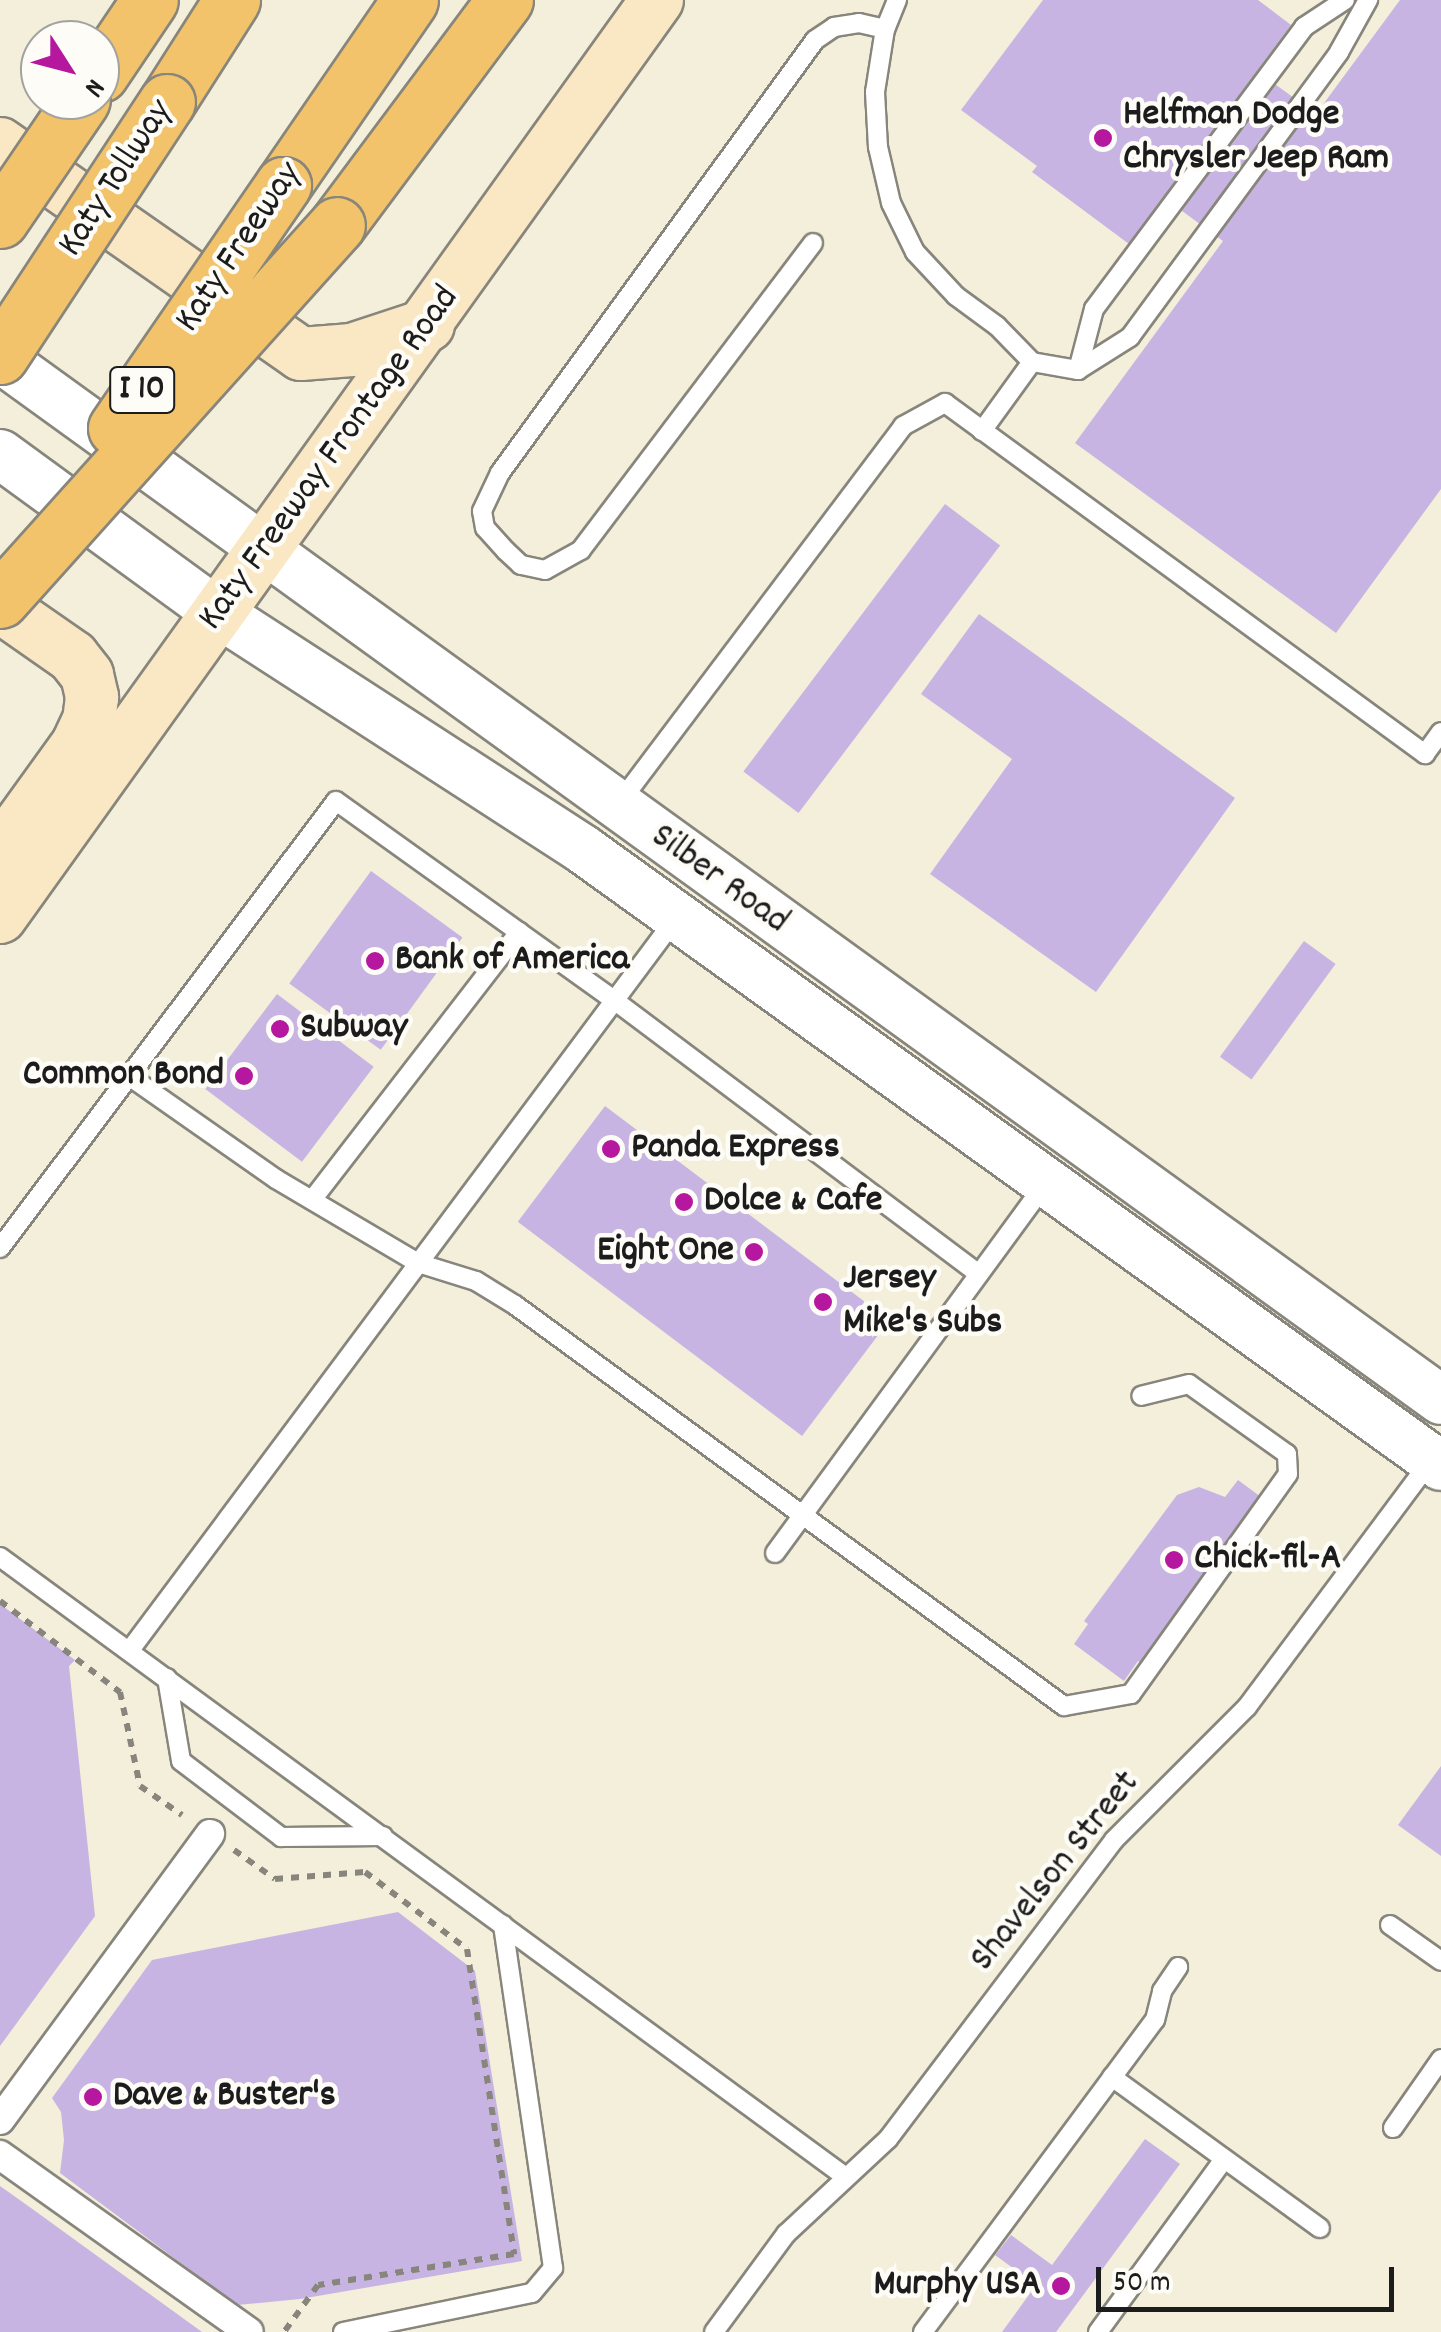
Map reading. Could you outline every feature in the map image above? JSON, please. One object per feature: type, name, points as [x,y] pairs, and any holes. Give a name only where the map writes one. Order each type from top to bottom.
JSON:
[{"type":"highway","points":[[135,76],[150,0]]},
{"type":"highway","points":[[0,306],[135,76],[208,0]]},
{"type":"highway","name":"Katy Tollway","points":[[0,357],[135,76],[232,0]]},
{"type":"highway","name":"Katy Freeway","points":[[0,600],[410,0]]},
{"type":"highway","points":[[0,600],[337,225],[505,0]]},
{"type":"highway","points":[[0,220],[68,120]]},
{"type":"main road","name":"Katy Freeway Frontage Road","points":[[0,917],[428,325],[657,0]]},
{"type":"main road","points":[[0,144],[301,354],[352,350],[428,325]]},
{"type":"main road","points":[[0,600],[72,657],[86,675],[92,697],[89,720],[78,744],[0,852]]},
{"type":"street","name":"Silber Road","points":[[0,357],[1441,1400]]},
{"type":"street","name":"Silber Road","points":[[0,454],[218,613],[584,850],[1046,1183],[1438,1458]]},
{"type":"street","points":[[1046,1183],[1078,1138]]},
{"type":"street","points":[[0,2120],[210,1834]]},
{"type":"street","points":[[0,2155],[248,2332]]},
{"type":"lane","points":[[897,0],[885,29],[875,92],[878,148],[890,202],[915,252],[956,296],[997,326],[1032,362],[1078,370],[1130,337],[1339,52],[1368,0]]},
{"type":"lane","points":[[1078,370],[1094,309],[1304,28],[1344,0]]},
{"type":"lane","points":[[813,243],[581,550],[545,570],[521,565],[506,552],[485,528],[482,511],[512,457],[815,40],[834,27],[859,24],[885,29]]},
{"type":"lane","points":[[982,431],[1032,362]]},
{"type":"lane","points":[[616,806],[903,426],[944,403],[1441,766]]},
{"type":"lane","points":[[1425,754],[1441,732]]},
{"type":"lane","points":[[0,1248],[336,800],[614,1000],[980,1274]]},
{"type":"lane","points":[[130,1650],[676,917]]},
{"type":"lane","points":[[312,1200],[519,932]]},
{"type":"lane","points":[[129,1076],[312,1200],[418,1263],[476,1281],[515,1305],[1064,1706],[1131,1694],[1288,1474],[1287,1454],[1188,1384],[1141,1396]]},
{"type":"lane","points":[[775,1552],[1046,1183]]},
{"type":"lane","name":"Shavelson Street","points":[[714,2332],[786,2234],[888,2138],[1114,1840],[1247,1707],[1438,1458]]},
{"type":"lane","points":[[0,1557],[846,2177]]},
{"type":"lane","points":[[168,1678],[181,1761],[282,1838],[383,1836]]},
{"type":"lane","points":[[343,2332],[397,2326],[532,2293],[552,2268],[503,1925]]},
{"type":"lane","points":[[1390,1925],[1441,1961]]},
{"type":"lane","points":[[924,2332],[1155,2020],[1162,1991],[1178,1967]]},
{"type":"lane","points":[[1393,2128],[1441,2059]]},
{"type":"lane","points":[[1112,2077],[1320,2228]]},
{"type":"lane","points":[[1098,2332],[1224,2159]]},
{"type":"path","points":[[0,1601],[120,1692],[140,1786],[275,1878],[365,1872],[467,1949],[514,2254],[318,2285],[284,2332]]},
{"type":"building","points":[[1043,0],[1258,0],[1291,25],[1257,71],[1316,114],[1400,0],[1441,0],[1441,489],[1336,633],[1075,443],[1223,241],[1163,197],[1129,244],[1032,172],[1037,166],[961,110]]},
{"type":"building","points":[[945,504],[1000,546],[798,813],[743,772]]},
{"type":"building","points":[[979,614],[1235,798],[1096,992],[930,874],[1012,759],[921,694]]},
{"type":"building","name":"Bank of America","points":[[371,871],[462,937],[381,1050],[289,983]]},
{"type":"building","points":[[1304,941],[1336,964],[1251,1080],[1220,1057]]},
{"type":"building","points":[[277,994],[374,1067],[302,1162],[205,1089]]},
{"type":"building","points":[[605,1106],[889,1320],[802,1436],[518,1222]]},
{"type":"building","name":"Chick-fil-A","points":[[1238,1480],[1265,1500],[1143,1665],[1138,1661],[1124,1681],[1074,1644],[1088,1624],[1084,1621],[1177,1495],[1199,1487],[1225,1497]]},
{"type":"building","points":[[0,1604],[75,1660],[69,1666],[95,1916],[0,2046]]},
{"type":"building","points":[[1441,1766],[1441,1856],[1398,1825]]},
{"type":"building","points":[[398,1912],[475,1971],[522,2261],[300,2299],[237,2305],[60,2173],[64,2140],[61,2112],[52,2098],[152,1960]]},
{"type":"building","points":[[1145,2139],[1180,2164],[1056,2332],[1002,2332],[1036,2285],[995,2255],[1011,2235],[1052,2265]]},
{"type":"building","points":[[0,2186],[31,2208],[202,2332],[0,2332]]},
{"type":"place","name":"Helfman Dodge Chrysler Jeep Ram","points":[[1103,138]]},
{"type":"place","name":"Bank of America","points":[[375,961]]},
{"type":"place","name":"Subway","points":[[280,1029]]},
{"type":"place","name":"Common Bond","points":[[244,1076]]},
{"type":"place","name":"Panda Express","points":[[611,1149]]},
{"type":"place","name":"Dolce & Cafe","points":[[684,1202]]},
{"type":"place","name":"Eight One","points":[[754,1252]]},
{"type":"place","name":"Jersey Mike's Subs","points":[[823,1302]]},
{"type":"place","name":"Chick-fil-A","points":[[1174,1560]]},
{"type":"place","name":"Dave & Buster's","points":[[93,2097]]},
{"type":"place","name":"Murphy USA","points":[[1061,2286]]}]
